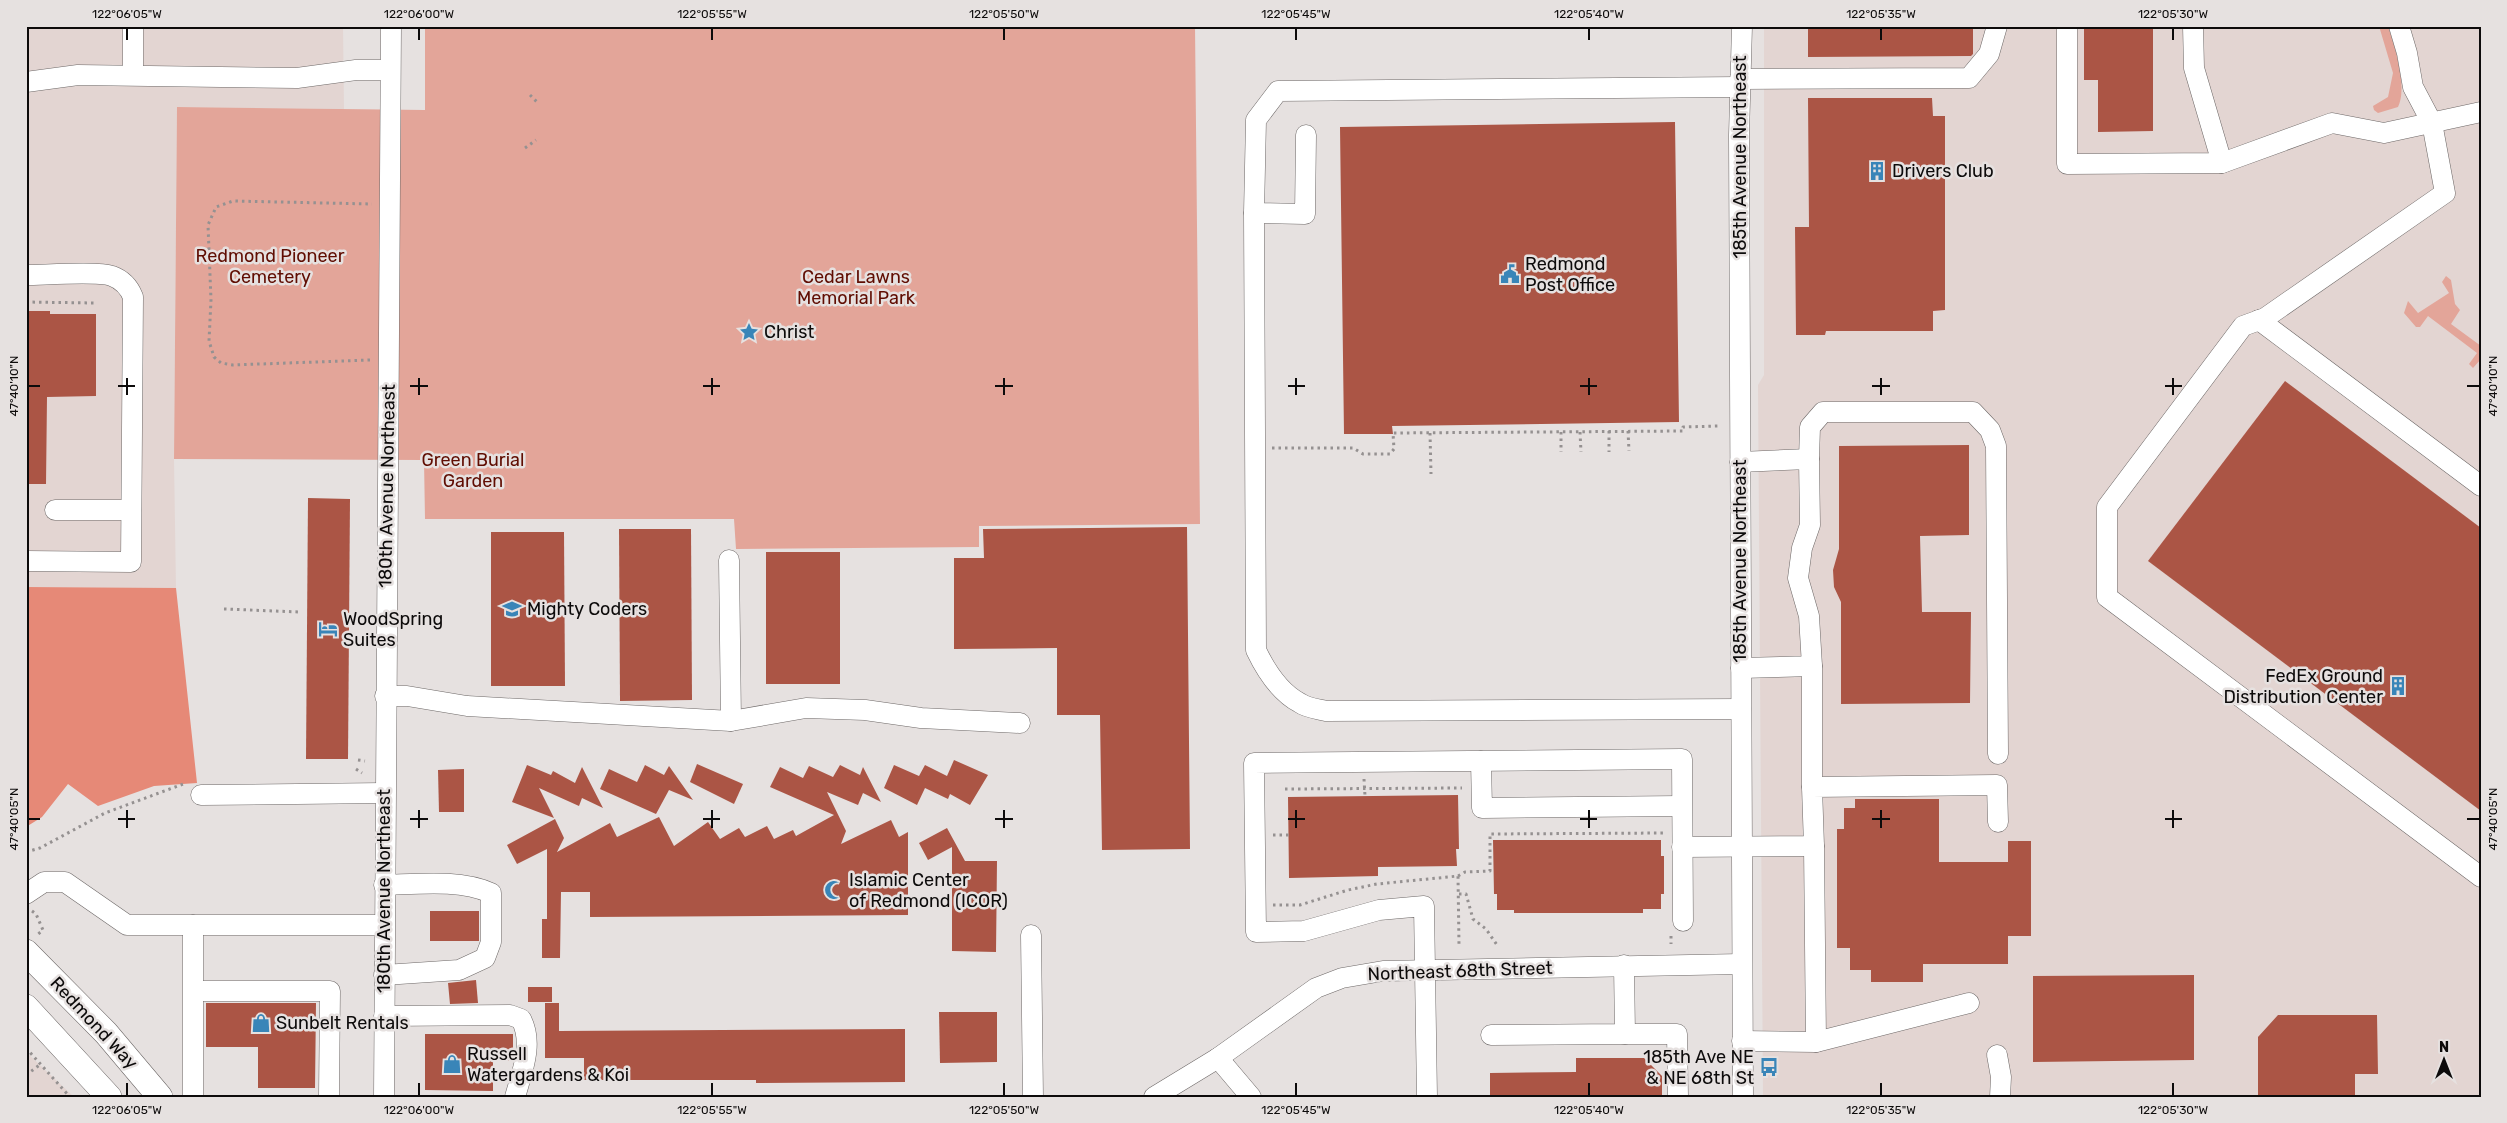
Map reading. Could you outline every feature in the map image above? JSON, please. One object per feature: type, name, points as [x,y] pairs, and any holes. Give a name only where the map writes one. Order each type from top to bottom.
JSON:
[{"type":"main road","name":"Redmond Way","points":[[32,943],[160,1097]]},
{"type":"main road","points":[[26,1008],[109,1097]]},
{"type":"street","points":[[133,26],[133,76]]},
{"type":"street","name":"180th Avenue Northeast","points":[[384,1097],[384,793],[391,26]]},
{"type":"street","name":"185th Avenue Northeast","points":[[1742,26],[1740,83],[1740,847],[1743,1097]]},
{"type":"street","points":[[1741,709],[1326,711],[1300,704],[1280,688],[1265,668],[1256,650],[1253,448],[1256,120],[1278,91],[1969,78],[1989,54],[1997,26]]},
{"type":"street","points":[[2067,26],[2067,164],[2222,163],[2332,122],[2384,133],[2481,112]]},
{"type":"street","points":[[2193,26],[2194,68],[2222,163]]},
{"type":"street","points":[[2399,26],[2407,53],[2413,87],[2432,123],[2444,193],[2259,320],[2244,326],[2107,507],[2108,597],[2481,877]]},
{"type":"street","points":[[26,82],[78,75],[297,78],[356,70],[390,70]]},
{"type":"street","points":[[1254,213],[1305,214],[1306,135]]},
{"type":"street","points":[[26,275],[108,275],[123,282],[130,288],[133,297],[131,562],[26,561]]},
{"type":"street","points":[[2259,320],[2481,486]]},
{"type":"street","points":[[1816,1042],[1812,666],[1809,616],[1798,578],[1802,548],[1810,525],[1810,427],[1823,412],[1973,412],[1990,430],[1996,446],[1998,754]]},
{"type":"street","points":[[1740,462],[1809,459]]},
{"type":"street","points":[[55,510],[131,510]]},
{"type":"street","points":[[729,560],[731,721]]},
{"type":"street","points":[[1741,668],[1812,666]]},
{"type":"street","points":[[385,696],[407,696],[467,706],[731,721],[806,708],[865,710],[921,718],[1020,723]]},
{"type":"street","points":[[1427,1097],[1424,906],[1379,910],[1304,931],[1256,932],[1254,763],[1682,759],[1681,806],[1676,840],[1677,925]]},
{"type":"street","points":[[1481,761],[1482,808],[1681,806]]},
{"type":"street","points":[[1812,787],[1997,785],[1998,822]]},
{"type":"street","points":[[197,788],[384,793]]},
{"type":"street","points":[[1676,840],[1740,847],[1814,846]]},
{"type":"street","points":[[26,894],[44,882],[65,882],[127,925],[384,925]]},
{"type":"street","points":[[384,884],[478,887],[491,893],[491,942],[485,958],[459,970],[384,975]]},
{"type":"street","points":[[193,925],[193,1097]]},
{"type":"street","points":[[1031,935],[1033,1097]]},
{"type":"street","name":"Northeast 68th Street","points":[[1154,1097],[1218,1058],[1316,988],[1342,978],[1383,971],[1741,964]]},
{"type":"street","points":[[1624,965],[1625,1034]]},
{"type":"street","points":[[194,991],[330,991],[330,1097]]},
{"type":"street","points":[[1742,1041],[1816,1042],[1969,1003]]},
{"type":"street","points":[[384,1016],[510,1015],[521,1020],[526,1030],[525,1058],[515,1097]]},
{"type":"street","points":[[1491,1035],[1677,1034],[1678,1097]]},
{"type":"street","points":[[1997,1055],[2001,1076],[2000,1097]]},
{"type":"street","points":[[1218,1058],[1251,1097]]},
{"type":"path","points":[[530,95],[537,102]]},
{"type":"path","points":[[525,148],[536,140]]},
{"type":"path","points":[[388,360],[233,365],[221,362],[210,350],[209,341],[211,300],[208,225],[216,207],[233,201],[390,204]]},
{"type":"path","points":[[26,302],[95,303]]},
{"type":"path","points":[[1266,448],[1352,448],[1363,454],[1390,454],[1394,450],[1393,433],[1683,431],[1683,427],[1719,426]]},
{"type":"path","points":[[1609,431],[1609,452]]},
{"type":"path","points":[[1628,431],[1628,451]]},
{"type":"path","points":[[1561,432],[1561,452]]},
{"type":"path","points":[[1580,432],[1581,452]]},
{"type":"path","points":[[1430,433],[1431,474]]},
{"type":"path","points":[[224,609],[300,612]]},
{"type":"path","points":[[358,760],[365,761]]},
{"type":"path","points":[[356,769],[362,773]]},
{"type":"path","points":[[26,852],[40,848],[105,814],[197,788]]},
{"type":"path","points":[[1285,789],[1464,788]]},
{"type":"path","points":[[1458,876],[1464,872],[1490,872],[1490,834],[1676,840]]},
{"type":"path","points":[[1459,894],[1466,894],[1472,919],[1486,929],[1496,945]]},
{"type":"path","points":[[32,943],[43,930],[36,914]]},
{"type":"path","points":[[1671,944],[1677,925]]},
{"type":"path","points":[[26,1048],[70,1097]]},
{"type":"path","points":[[26,1075],[41,1064]]},
{"type":"shaded area","points":[[26,26],[343,26],[344,109],[177,107],[174,459],[176,588],[26,587]]},
{"type":"shaded area","points":[[1764,26],[2481,26],[2481,1097],[1763,1097],[1758,385],[1764,375]]},
{"type":"shaded area","points":[[26,587],[176,588],[197,783],[154,786],[98,806],[68,784],[42,817],[26,827]]},
{"type":"shaded area","points":[[26,1052],[74,1097],[26,1097]]},
{"type":"green space","name":"Cedar Lawns Memorial Park","points":[[425,26],[1195,26],[1200,524],[979,526],[979,547],[736,549],[734,519],[425,519],[424,460],[174,459],[177,107],[425,110]]},
{"type":"green space","points":[[2379,26],[2388,26],[2399,67],[2402,89],[2398,107],[2378,113],[2374,110],[2373,106],[2388,97],[2393,73]]},
{"type":"green space","points":[[2446,276],[2451,280],[2455,304],[2460,310],[2451,324],[2481,346],[2481,359],[2473,368],[2469,364],[2477,353],[2428,316],[2420,327],[2416,327],[2404,313],[2408,301],[2418,313],[2449,293],[2442,282]]},
{"type":"building","points":[[1808,26],[1973,26],[1973,54],[1971,56],[1808,57]]},
{"type":"building","points":[[2084,26],[2153,26],[2153,131],[2098,132],[2098,80],[2084,80]]},
{"type":"building","name":"Drivers Club","points":[[1808,98],[1932,98],[1933,116],[1945,116],[1945,310],[1933,311],[1933,331],[1826,331],[1825,335],[1796,335],[1795,227],[1809,227]]},
{"type":"building","name":"Redmond Post Office","points":[[1675,122],[1679,422],[1392,426],[1393,434],[1344,434],[1340,127]]},
{"type":"building","points":[[26,311],[50,311],[50,314],[96,314],[96,396],[47,397],[46,484],[26,484]]},
{"type":"building","name":"FedEx Ground Distribution Center","points":[[2285,381],[2481,528],[2481,811],[2148,561]]},
{"type":"building","points":[[1969,445],[1969,535],[1920,536],[1922,612],[1971,612],[1970,703],[1841,704],[1841,602],[1834,587],[1833,570],[1839,549],[1839,446]]},
{"type":"building","name":"WoodSpring Suites","points":[[308,498],[350,499],[348,759],[306,759]]},
{"type":"building","points":[[1187,527],[1190,849],[1102,850],[1100,715],[1057,715],[1057,648],[954,649],[954,558],[984,558],[983,529]]},
{"type":"building","points":[[619,529],[691,529],[692,700],[620,701]]},
{"type":"building","points":[[491,532],[564,532],[565,686],[491,686]]},
{"type":"building","points":[[766,552],[840,552],[840,684],[766,684]]},
{"type":"building","points":[[954,760],[988,775],[970,805],[950,794],[948,799],[925,788],[917,805],[884,788],[894,765],[919,776],[925,765],[947,776]]},
{"type":"building","points":[[697,764],[743,784],[734,804],[690,782]]},
{"type":"building","points":[[527,765],[551,775],[553,771],[575,783],[582,767],[603,808],[582,798],[579,806],[539,788],[554,818],[512,802]]},
{"type":"building","points":[[645,765],[664,775],[669,766],[693,800],[669,790],[656,814],[600,789],[609,769],[637,782]]},
{"type":"building","points":[[840,765],[860,775],[863,767],[881,802],[863,793],[858,805],[827,792],[846,831],[841,844],[891,820],[899,837],[908,832],[908,915],[590,917],[590,892],[561,892],[560,958],[542,958],[542,919],[547,919],[547,849],[517,864],[507,845],[555,819],[564,838],[557,852],[610,823],[617,837],[659,817],[674,846],[708,822],[720,839],[739,828],[745,837],[767,826],[774,839],[793,830],[796,836],[834,815],[770,787],[780,767],[803,778],[809,766],[833,777]]},
{"type":"building","points":[[464,769],[464,812],[439,812],[438,770]]},
{"type":"building","points":[[1458,795],[1459,849],[1456,849],[1457,866],[1378,867],[1378,876],[1289,878],[1288,797]]},
{"type":"building","points":[[1855,799],[1939,799],[1939,862],[2008,862],[2008,841],[2031,841],[2031,936],[2008,936],[2008,964],[1923,964],[1923,982],[1871,982],[1871,970],[1850,970],[1850,948],[1837,948],[1837,829],[1844,829],[1844,808],[1855,808]]},
{"type":"building","points":[[947,828],[965,861],[997,861],[996,952],[952,951],[952,847],[928,860],[919,843]]},
{"type":"building","points":[[1493,840],[1661,840],[1661,856],[1664,856],[1664,894],[1661,894],[1661,909],[1643,909],[1643,913],[1514,913],[1514,910],[1497,910],[1497,894],[1494,894]]},
{"type":"building","points":[[430,911],[479,911],[479,941],[430,941]]},
{"type":"building","points":[[2194,975],[2194,1060],[2033,1062],[2033,976]]},
{"type":"building","points":[[476,980],[478,1003],[450,1004],[448,983]]},
{"type":"building","points":[[528,987],[552,987],[552,1002],[528,1002]]},
{"type":"building","name":"Sunbelt Rentals","points":[[206,1003],[316,1003],[315,1088],[258,1088],[258,1047],[206,1047]]},
{"type":"building","points":[[545,1003],[559,1003],[559,1031],[905,1029],[905,1082],[756,1083],[756,1080],[584,1080],[584,1058],[545,1058]]},
{"type":"building","points":[[939,1012],[997,1012],[997,1062],[940,1063]]},
{"type":"building","points":[[2278,1015],[2377,1015],[2378,1074],[2355,1074],[2355,1097],[2258,1097],[2258,1037]]},
{"type":"building","points":[[425,1034],[513,1034],[513,1061],[493,1061],[493,1091],[425,1090]]},
{"type":"building","points":[[1576,1058],[1644,1058],[1662,1076],[1662,1097],[1490,1097],[1490,1073],[1576,1072]]},
{"type":"place","name":"Drivers Club","points":[[1877,171]]},
{"type":"place","name":"Redmond Post Office","points":[[1510,274]]},
{"type":"place","name":"Christ","points":[[749,332]]},
{"type":"place","name":"Mighty Coders","points":[[512,609]]},
{"type":"place","name":"WoodSpring Suites","points":[[328,629]]},
{"type":"place","name":"FedEx Ground Distribution Center","points":[[2398,686]]},
{"type":"place","name":"Islamic Center of Redmond (ICOR)","points":[[834,890]]},
{"type":"place","name":"Sunbelt Rentals","points":[[261,1023]]},
{"type":"place","name":"Russell Watergardens & Koi","points":[[452,1064]]},
{"type":"place","name":"185th Ave NE & NE 68th St","points":[[1769,1067]]},
{"type":"park label","name":"Redmond Pioneer Cemetery","points":[[270,266]]},
{"type":"park label","name":"Green Burial Garden","points":[[473,470]]}]
